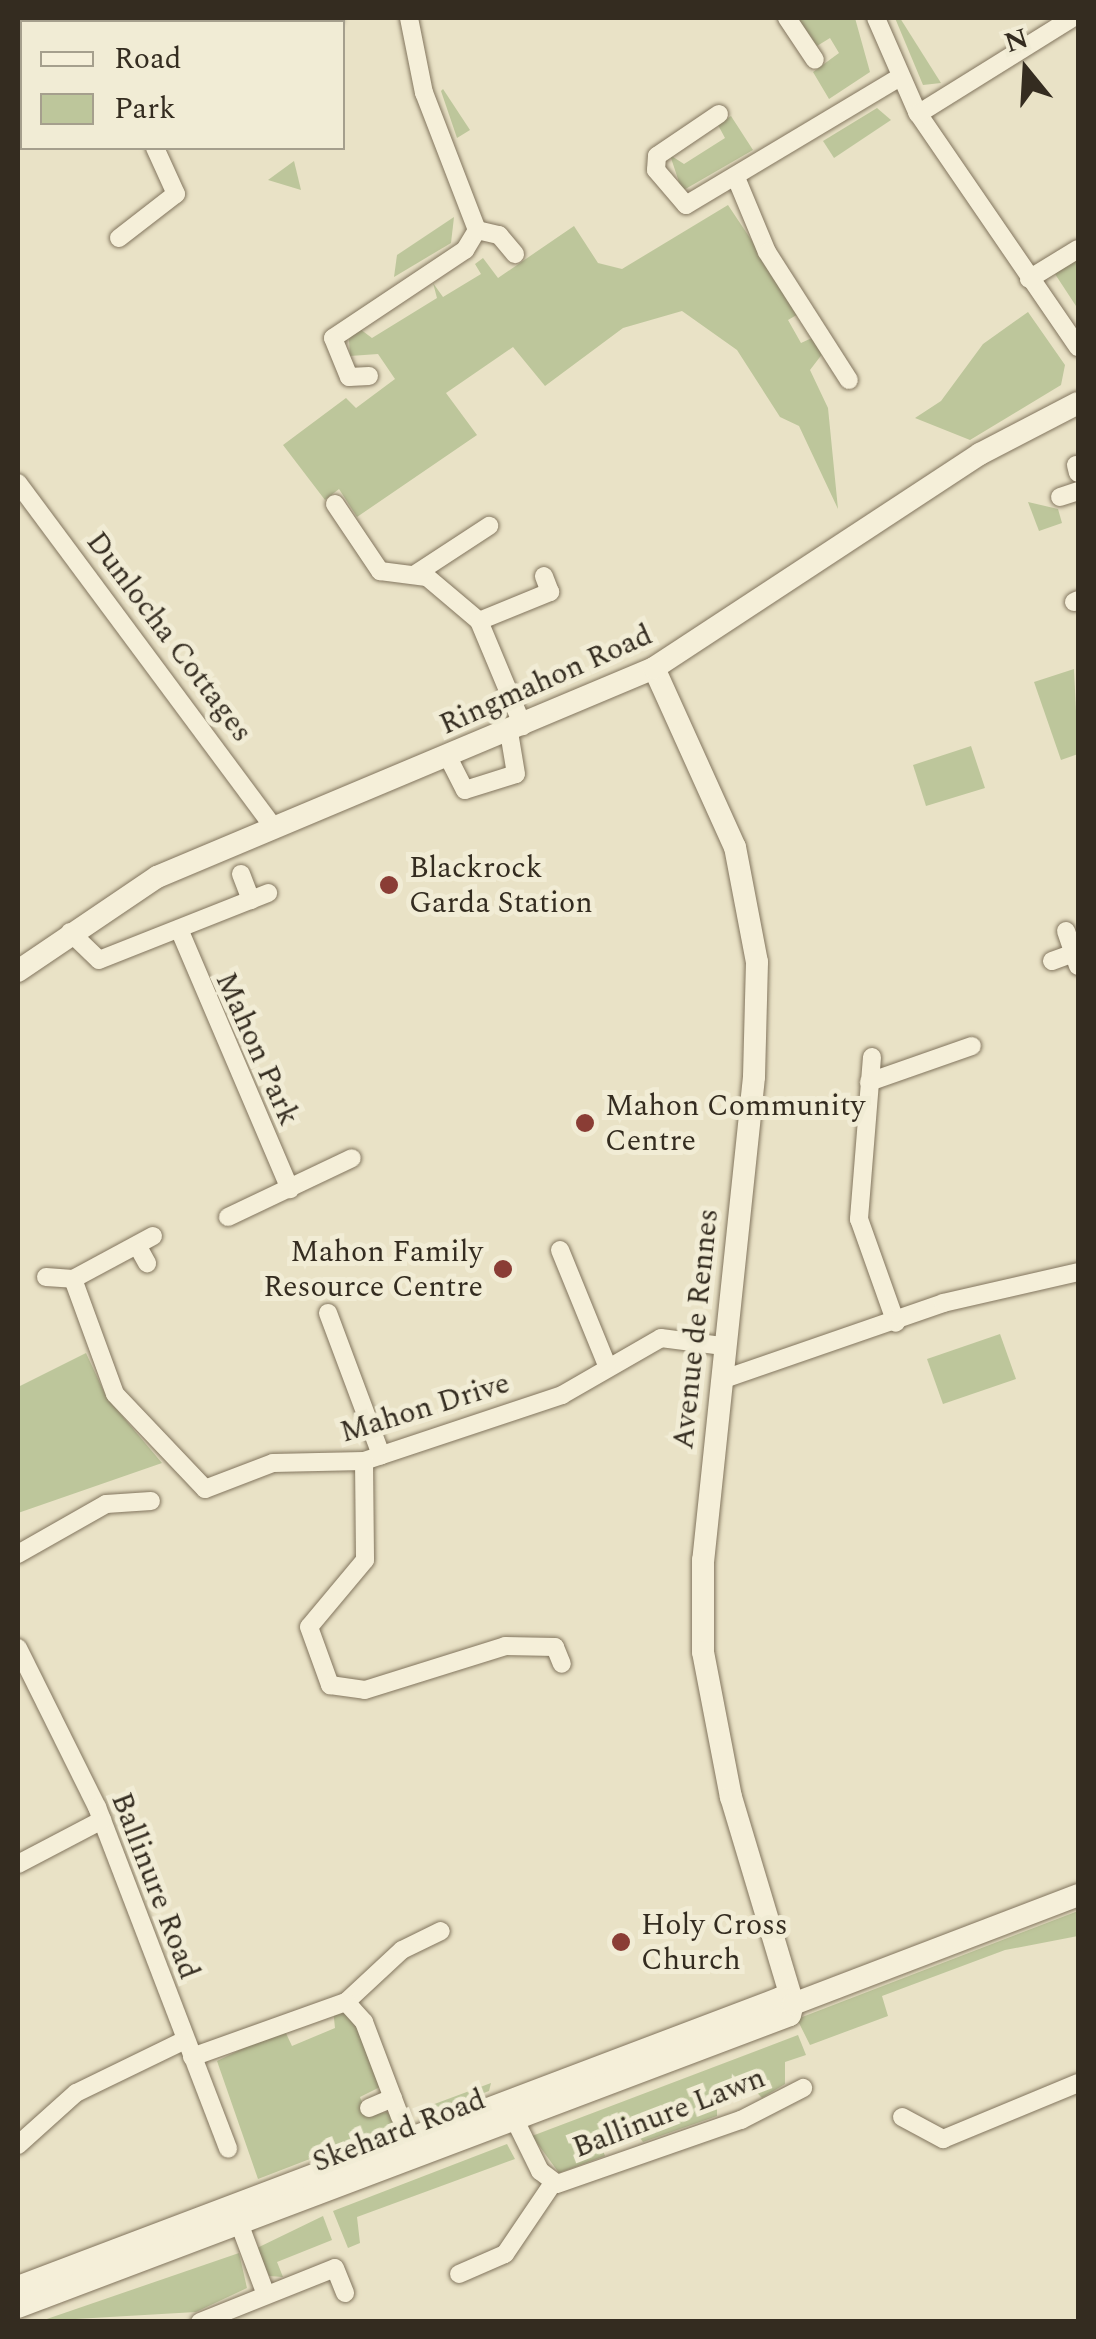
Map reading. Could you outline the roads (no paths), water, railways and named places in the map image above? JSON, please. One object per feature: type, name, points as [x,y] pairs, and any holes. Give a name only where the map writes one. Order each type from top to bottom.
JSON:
[{"type":"street","points":[[408,18],[424,93],[478,230]]},
{"type":"street","points":[[787,18],[814,60]]},
{"type":"street","points":[[876,18],[898,78],[918,114],[1078,346]]},
{"type":"street","points":[[918,114],[1072,18]]},
{"type":"street","points":[[718,114],[660,152],[656,170],[686,205],[737,180],[898,78]]},
{"type":"street","points":[[120,238],[176,194],[156,150]]},
{"type":"street","points":[[737,180],[748,219],[849,380]]},
{"type":"street","points":[[478,230],[499,235],[516,254]]},
{"type":"street","points":[[369,376],[349,377],[333,338],[465,250],[478,230]]},
{"type":"street","points":[[1030,280],[1078,250]]},
{"type":"street","name":"Ringmahon Road","points":[[18,971],[70,932],[157,877],[273,826],[448,758],[654,668],[968,461],[1078,403]]},
{"type":"street","name":"Dunlocha Cottages","points":[[18,482],[273,826]]},
{"type":"street","points":[[1060,497],[1078,491]]},
{"type":"street","points":[[335,504],[380,571],[414,575],[479,621],[516,729],[516,774],[465,790],[448,758]]},
{"type":"street","points":[[414,575],[490,526]]},
{"type":"street","points":[[479,621],[547,584]]},
{"type":"street","name":"Avenue de Rennes","points":[[654,668],[735,848],[758,962],[754,1077],[722,1346],[703,1560],[709,1710],[793,2004]]},
{"type":"street","points":[[70,932],[99,960],[259,896],[241,874]]},
{"type":"street","name":"Mahon Park","points":[[178,929],[290,1188]]},
{"type":"street","points":[[1052,961],[1076,959],[1066,931]]},
{"type":"street","points":[[869,1082],[972,1046]]},
{"type":"street","points":[[872,1057],[859,1219],[896,1323]]},
{"type":"street","points":[[228,1217],[352,1158]]},
{"type":"street","points":[[46,1277],[73,1279],[145,1240],[147,1263]]},
{"type":"street","points":[[560,1250],[607,1365]]},
{"type":"street","points":[[721,1380],[896,1323],[957,1298],[1078,1272]]},
{"type":"street","name":"Mahon Drive","points":[[73,1279],[115,1394],[197,1486],[214,1488],[273,1463],[372,1458],[553,1398],[661,1338],[722,1346]]},
{"type":"street","points":[[328,1313],[372,1458],[362,1570],[318,1607],[309,1627],[330,1686],[365,1690],[504,1646],[555,1647],[562,1664]]},
{"type":"street","points":[[18,1554],[106,1504],[151,1501]]},
{"type":"street","name":"Ballinure Road","points":[[18,1648],[102,1820],[228,2149]]},
{"type":"street","points":[[18,1864],[102,1820]]},
{"type":"street","name":"Skehard Road","points":[[18,2306],[236,2214],[510,2110],[790,2015],[793,2004],[1078,1895]]},
{"type":"street","points":[[18,2145],[76,2092],[188,2048],[346,2002],[402,1950],[442,1931]]},
{"type":"street","points":[[346,2002],[364,2022],[400,2116]]},
{"type":"street","points":[[902,2117],[943,2139],[1078,2083]]},
{"type":"street","name":"Ballinure Lawn","points":[[459,2274],[506,2254],[553,2184],[742,2120],[803,2088]]},
{"type":"street","points":[[369,2108],[393,2098]]},
{"type":"street","name":"Ballinure Lawn","points":[[510,2110],[553,2184]]},
{"type":"street","points":[[236,2214],[266,2295]]},
{"type":"street","name":"Skehard Road","points":[[18,2287],[236,2214]]},
{"type":"street","points":[[200,2322],[336,2268],[345,2292]]},
{"type":"place","name":"Blackrock Garda Station","points":[[389,885]]},
{"type":"place","name":"Mahon Community Centre","points":[[585,1123]]},
{"type":"place","name":"Mahon Family Resource Centre","points":[[503,1269]]},
{"type":"place","name":"Holy Cross Church","points":[[621,1942]]}]
